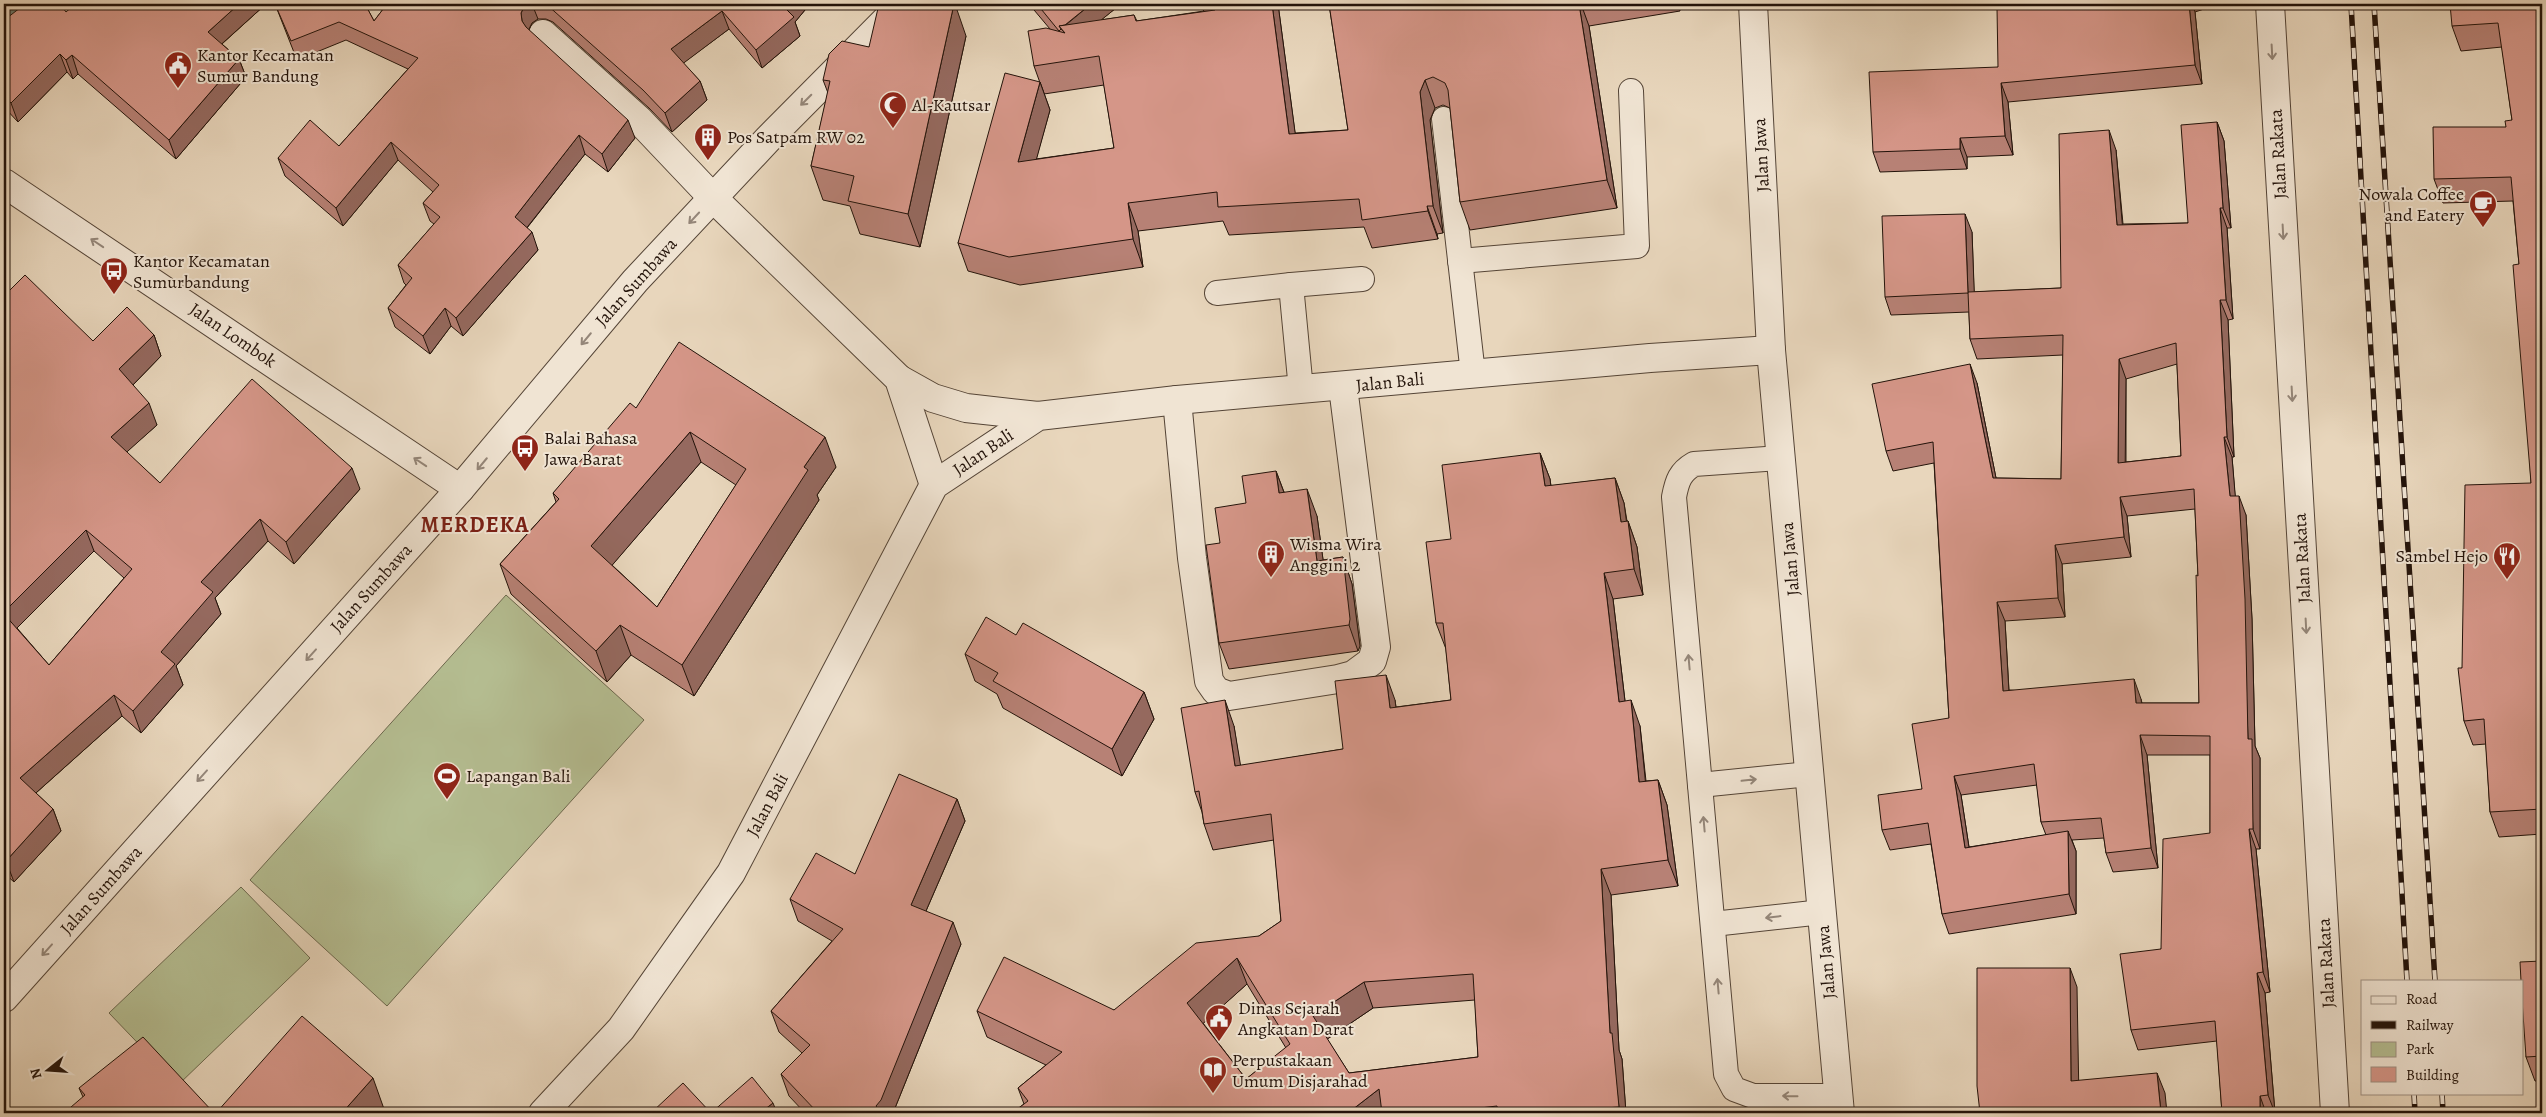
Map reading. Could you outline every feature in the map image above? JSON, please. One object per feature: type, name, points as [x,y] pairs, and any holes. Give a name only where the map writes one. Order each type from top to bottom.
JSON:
[{"type":"street","name":"Jalan Sumbawa","points":[[4,998],[460,489],[635,280],[769,138],[902,4]]},
{"type":"street","name":"Jalan Jawa","points":[[1753,4],[1771,350],[1839,1104]]},
{"type":"street","name":"Jalan Rakata","points":[[2270,4],[2334,1113]]},
{"type":"street","points":[[543,34],[638,120],[713,198],[899,379],[933,398],[966,408],[1038,416]]},
{"type":"street","name":"Jalan Lombok","points":[[8,191],[460,489]]},
{"type":"street","name":"Jalan Bali","points":[[543,1113],[621,1029],[731,873],[934,485],[1038,416],[1177,400],[1343,387],[1650,358],[1771,350]]},
{"type":"street","points":[[899,379],[934,485]]},
{"type":"street","points":[[1177,400],[1192,558],[1209,681],[1216,691],[1229,696],[1338,679],[1353,674],[1372,661],[1376,647],[1343,387]]},
{"type":"lane","points":[[1460,261],[1636,246],[1631,91]]},
{"type":"lane","points":[[1444,119],[1473,374]]},
{"type":"lane","points":[[1217,293],[1362,279]]},
{"type":"lane","points":[[1291,285],[1300,390]]},
{"type":"lane","points":[[1781,458],[1694,464],[1686,469],[1677,480],[1674,497],[1726,1074],[1734,1089],[1753,1096],[1839,1104]]},
{"type":"lane","points":[[1700,785],[1809,774]]},
{"type":"lane","points":[[1713,924],[1822,912]]},
{"type":"green space","name":"Lapangan Bali","points":[[506,595],[644,720],[387,1006],[250,880]]},
{"type":"green space","points":[[241,887],[310,958],[178,1085],[109,1013]]},
{"type":"building","points":[[25,4],[60,4],[66,12],[75,4],[239,4],[208,32],[239,59],[169,140],[72,55],[66,60],[60,54],[11,103],[4,96],[4,25],[8,20],[7,18]]},
{"type":"building","points":[[275,4],[365,4],[374,21],[387,4],[527,4],[521,13],[522,21],[526,27],[628,120],[602,154],[579,135],[515,217],[532,232],[456,318],[445,308],[423,336],[388,308],[412,278],[398,265],[440,217],[423,203],[439,185],[391,142],[336,208],[278,158],[310,120],[339,146],[418,58],[339,22],[291,41]]},
{"type":"building","points":[[546,4],[788,4],[785,8],[794,17],[756,50],[722,11],[671,49],[700,81],[665,113],[643,90]]},
{"type":"building","name":"Al-Kautsar","points":[[879,4],[954,4],[908,214],[848,201],[854,176],[811,166],[830,81],[823,80],[829,54],[842,41],[869,47]]},
{"type":"building","points":[[1037,4],[1091,4],[1065,25],[1059,26],[1061,29],[1059,31]]},
{"type":"building","points":[[1210,4],[1272,4],[1289,134],[1348,130],[1329,4],[1579,4],[1607,180],[1460,202],[1448,90],[1445,83],[1433,77],[1425,80],[1420,92],[1433,206],[1427,206],[1428,211],[1362,220],[1359,199],[1218,207],[1217,192],[1128,203],[1133,239],[1009,257],[958,243],[1005,73],[1040,82],[1018,162],[1114,148],[1099,56],[1034,66],[1028,31],[1046,28],[1065,33],[1059,26],[1134,15],[1136,21],[1215,10]]},
{"type":"building","points":[[2098,4],[2189,4],[2195,65],[2001,83],[2005,136],[1960,138],[1960,149],[1873,152],[1869,72],[1998,67],[1997,8]]},
{"type":"building","points":[[2450,4],[2542,4],[2542,809],[2490,812],[2484,719],[2464,721],[2458,668],[2462,668],[2465,485],[2531,483],[2513,265],[2519,264],[2511,177],[2434,179],[2433,127],[2506,127],[2505,121],[2512,120],[2498,23],[2452,26]]},
{"type":"building","points":[[2217,122],[2223,208],[2220,208],[2226,300],[2220,300],[2227,437],[2224,437],[2230,496],[2239,496],[2245,599],[2248,739],[2252,739],[2253,829],[2249,829],[2263,972],[2257,973],[2268,1095],[2260,1096],[2260,1113],[2222,1113],[2215,1021],[2131,1030],[2120,954],[2161,949],[2163,839],[2210,833],[2210,736],[2140,735],[2151,848],[2106,853],[2101,818],[2041,822],[2034,764],[1954,776],[1965,848],[2068,831],[2069,894],[1942,914],[1928,823],[1882,830],[1878,795],[1922,789],[1912,724],[1949,718],[1933,442],[1886,451],[1872,384],[1970,364],[1993,478],[2061,479],[2063,335],[1970,339],[1968,292],[2061,288],[2059,134],[2109,130],[2117,225],[2188,223],[2181,125]],"holes":[[[2176,343],[2181,456],[2118,463],[2119,359]],[[2194,489],[2198,576],[2196,575],[2199,703],[2136,703],[2134,679],[2003,691],[1997,602],[2058,598],[2055,545],[2124,537],[2120,497]]]},
{"type":"building","points":[[1965,214],[1968,293],[1885,297],[1882,216]]},
{"type":"building","points":[[25,275],[93,341],[127,307],[154,335],[119,369],[149,403],[111,437],[160,483],[252,379],[352,468],[286,542],[260,519],[201,582],[213,592],[161,652],[175,664],[133,711],[114,695],[20,778],[53,809],[6,861],[4,858],[4,614],[49,665],[132,569],[86,530],[4,612],[4,296]]},
{"type":"building","points":[[679,342],[825,437],[804,467],[808,470],[682,665],[620,625],[596,651],[500,564],[559,499],[553,493],[630,403],[636,408]],"holes":[[[690,432],[746,469],[657,607],[591,546]]]},
{"type":"building","points":[[1540,453],[1545,486],[1615,478],[1621,522],[1628,521],[1634,569],[1604,573],[1619,702],[1631,700],[1639,782],[1658,780],[1668,860],[1601,869],[1610,1033],[1612,1033],[1619,1107],[1537,1113],[1498,1113],[1497,1106],[1437,1113],[1382,1113],[1379,1089],[1348,1113],[1012,1113],[1028,1101],[1018,1088],[1062,1052],[977,1011],[1004,957],[1114,1010],[1196,943],[1259,936],[1281,921],[1271,814],[1204,824],[1199,791],[1195,792],[1181,708],[1225,700],[1235,766],[1343,749],[1335,681],[1386,675],[1390,708],[1451,700],[1443,623],[1436,623],[1426,542],[1451,539],[1442,465]],"holes":[[[1237,958],[1290,1044],[1246,1079],[1187,1003]],[[1473,974],[1478,1057],[1349,1073],[1313,1016],[1364,982]]]},
{"type":"building","name":"Wisma Wira Anggini 2","points":[[1276,471],[1279,493],[1307,489],[1317,561],[1343,557],[1350,619],[1349,625],[1219,643],[1206,545],[1220,543],[1215,508],[1246,503],[1242,476]]},
{"type":"building","points":[[986,617],[1016,635],[1023,623],[1144,692],[1112,749],[993,681],[998,673],[965,654]]},
{"type":"building","points":[[899,774],[957,799],[911,905],[953,922],[881,1100],[876,1106],[878,1109],[876,1113],[818,1113],[781,1074],[810,1045],[771,1011],[843,929],[790,899],[816,853],[855,874]]},
{"type":"building","points":[[2542,961],[2542,1056],[2526,1057],[2524,980],[2521,980],[2520,962]]},
{"type":"building","points":[[1977,968],[2070,968],[2071,1081],[2157,1073],[2161,1113],[1980,1113],[1977,1086]]},
{"type":"building","points":[[302,1016],[373,1078],[342,1113],[216,1113]]},
{"type":"building","points":[[143,1037],[214,1113],[64,1113],[85,1095],[79,1088]]},
{"type":"building","points":[[752,1077],[773,1103],[760,1113],[711,1113]]},
{"type":"building","points":[[683,1083],[711,1113],[651,1113]]},
{"type":"building","points":[[1749,1110],[1749,1113],[1733,1113]]},
{"type":"waterway","points":[[4,16],[22,4]]},
{"type":"railway","points":[[2351,4],[2407,980]]},
{"type":"railway","points":[[2374,4],[2435,980]]},
{"type":"railway","points":[[2414,1094],[2415,1113]]},
{"type":"railway","points":[[2442,1094],[2443,1113]]},
{"type":"place","name":"Kantor Kecamatan Sumur Bandung","points":[[178,89]]},
{"type":"place","name":"Al-Kautsar","points":[[893,129]]},
{"type":"place","name":"Pos Satpam RW 02","points":[[708,161]]},
{"type":"place","name":"Nowala Coffee and Eatery","points":[[2483,228]]},
{"type":"place","name":"Kantor Kecamatan Sumurbandung","points":[[114,295]]},
{"type":"place","name":"Balai Bahasa Jawa Barat","points":[[525,472]]},
{"type":"place","name":"Wisma Wira Anggini 2","points":[[1271,578]]},
{"type":"place","name":"Sambel Hejo","points":[[2507,580]]},
{"type":"place","name":"Lapangan Bali","points":[[447,800]]},
{"type":"place","name":"Dinas Sejarah Angkatan Darat","points":[[1219,1042]]},
{"type":"place","name":"Perpustakaan Umum Disjarahad","points":[[1213,1094]]},
{"type":"district","name":"MERDEKA","points":[[475,524]]}]
